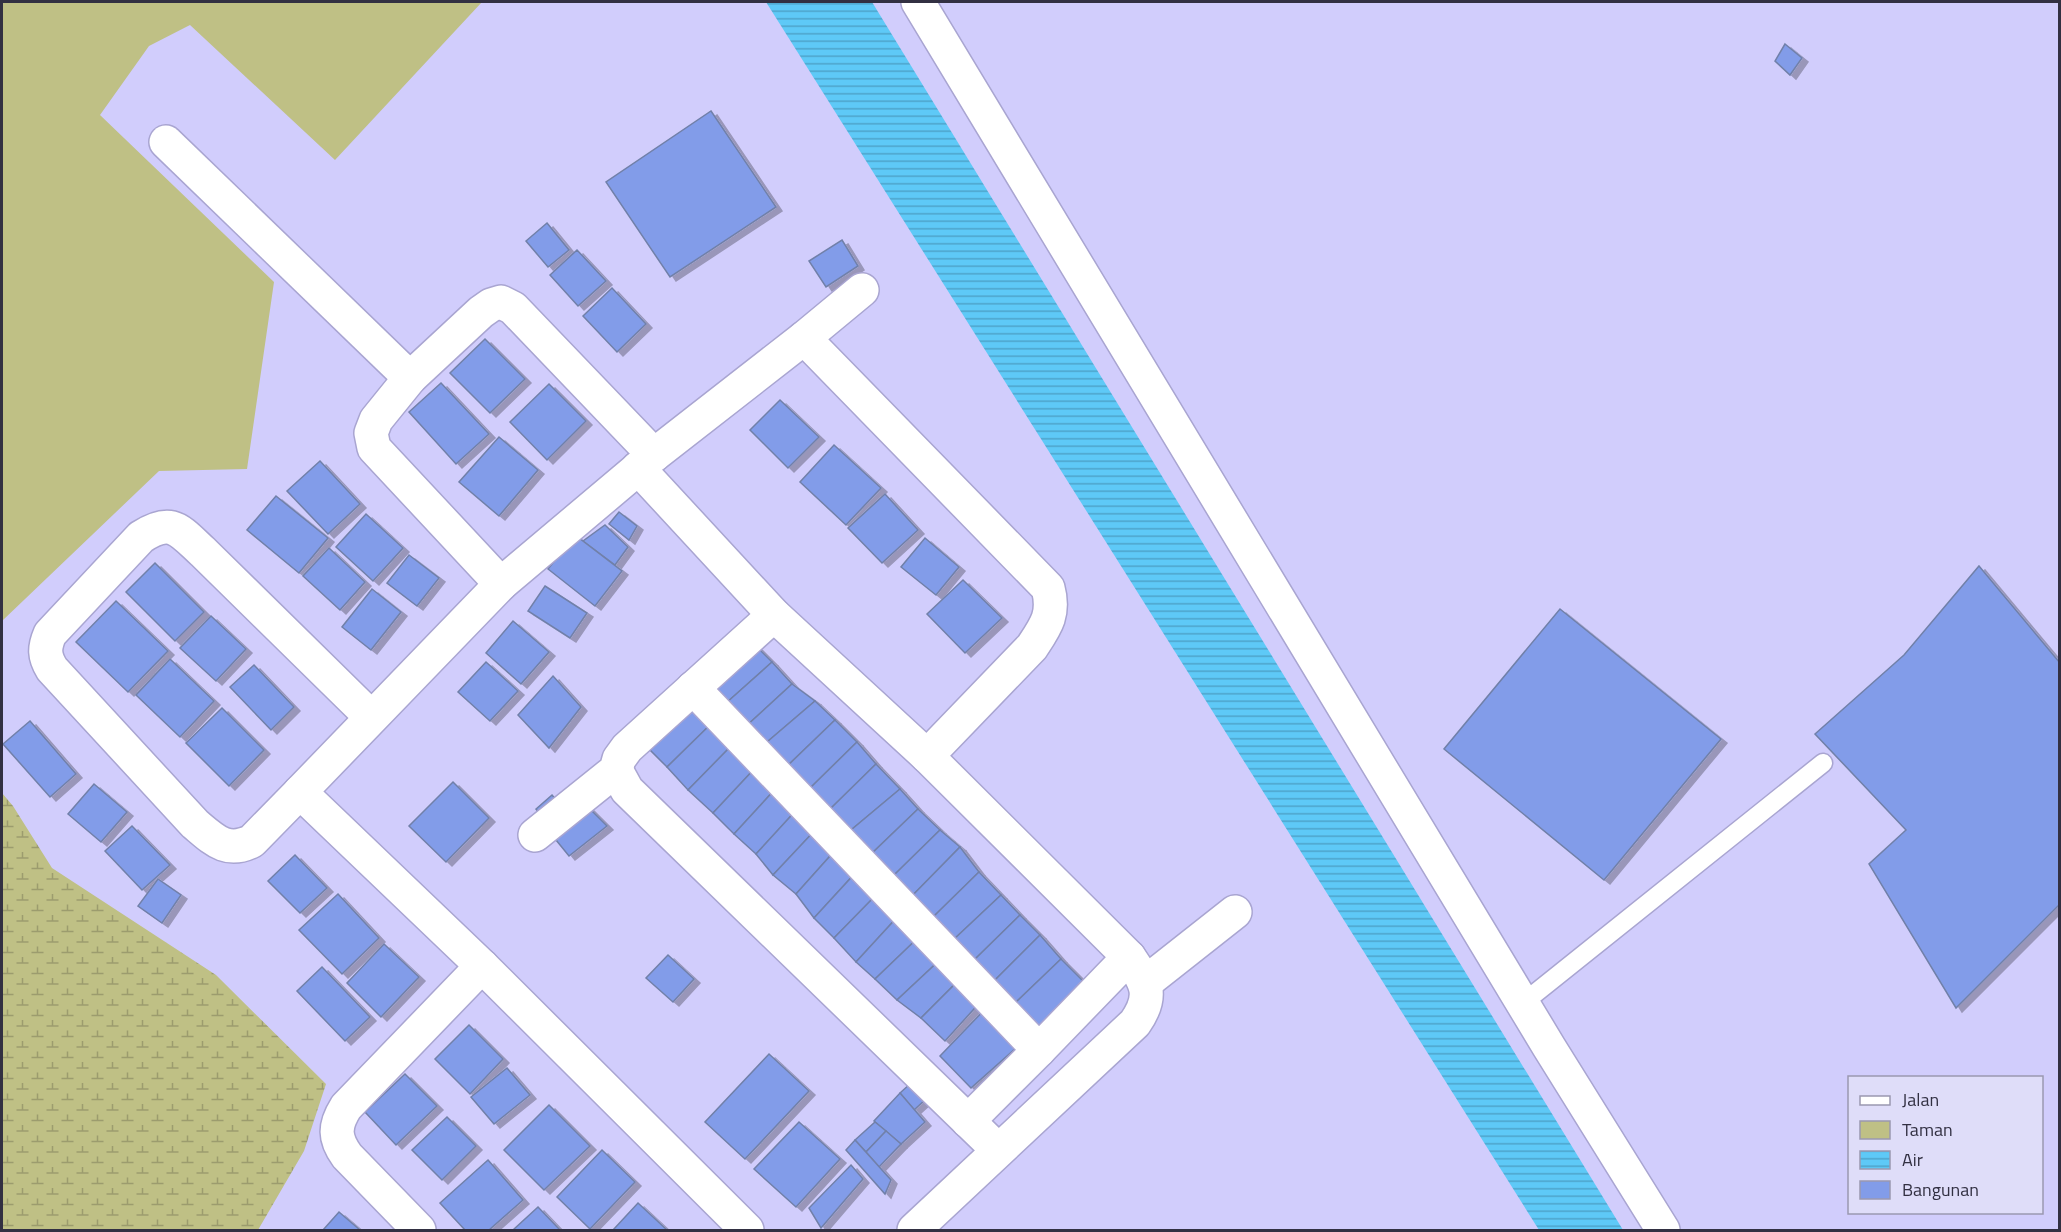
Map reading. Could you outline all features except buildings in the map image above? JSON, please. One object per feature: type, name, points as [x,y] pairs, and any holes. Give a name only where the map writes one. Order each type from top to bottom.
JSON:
[{"type":"street","points":[[918,2],[1523,1003],[1663,1230]]},
{"type":"street","points":[[166,142],[411,378]]},
{"type":"street","points":[[371,717],[181,531],[167,526],[155,528],[141,537],[50,634],[45,645],[45,658],[52,669],[195,824],[215,841],[230,847],[243,846],[252,841],[501,584],[646,461],[862,290]]},
{"type":"street","points":[[501,584],[374,448],[371,433],[376,420],[411,378],[481,312],[501,302],[513,308],[646,461],[774,615],[927,756],[1137,970],[1147,996],[1145,1009],[1135,1023],[914,1230]]},
{"type":"street","points":[[804,338],[1048,588],[1052,600],[1051,612],[1045,628],[1032,647],[927,756]]},
{"type":"street","points":[[535,835],[616,770],[619,759],[627,748],[774,615]]},
{"type":"street","points":[[693,688],[1039,1050]]},
{"type":"street","points":[[616,770],[627,790],[998,1150]]},
{"type":"street","points":[[300,792],[482,966],[747,1230]]},
{"type":"street","points":[[968,1121],[1039,1050],[1137,970],[1235,912]]},
{"type":"street","points":[[419,1230],[343,1151],[337,1134],[339,1118],[346,1107],[482,966]]},
{"type":"lane","points":[[1523,1003],[1823,762]]},
{"type":"green space","points":[[2,2],[482,2],[335,160],[190,25],[149,46],[100,115],[274,282],[247,469],[159,471],[2,621]]},
{"type":"green space","points":[[2,793],[13,806],[52,868],[216,975],[326,1084],[304,1151],[258,1230],[2,1230]]},
{"type":"water","points":[[766,2],[872,2],[1623,1230],[1539,1230]]}]
